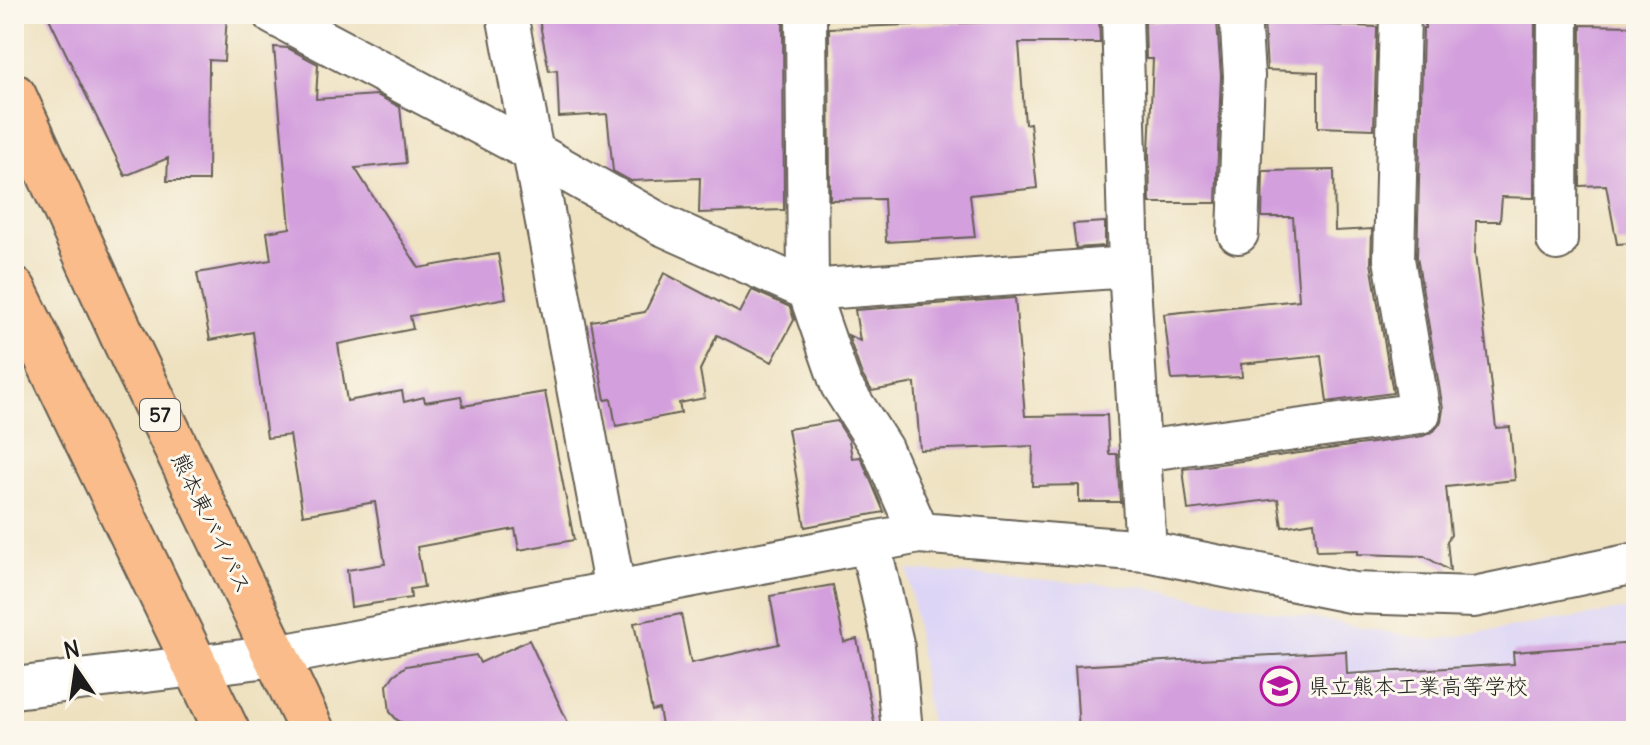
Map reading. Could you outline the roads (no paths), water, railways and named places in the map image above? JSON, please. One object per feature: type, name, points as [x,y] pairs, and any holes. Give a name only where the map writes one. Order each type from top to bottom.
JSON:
[{"type":"highway","name":"熊本東バイパス","points":[[14,96],[124,339],[312,731]]},
{"type":"highway","points":[[14,290],[227,731]]},
{"type":"street","points":[[273,14],[533,152],[662,225],[808,290],[1129,267]]},
{"type":"street","points":[[507,14],[615,590]]},
{"type":"street","points":[[806,14],[808,290],[841,385],[882,449],[919,533]]},
{"type":"street","points":[[1122,14],[1129,267],[1146,551]]},
{"type":"street","points":[[1238,233],[1244,76],[1240,14]]},
{"type":"street","points":[[1141,451],[1420,413],[1394,259],[1400,14]]},
{"type":"street","points":[[1557,240],[1558,14]]},
{"type":"street","points":[[14,688],[276,656],[919,533],[1146,551],[1354,593],[1474,597],[1636,563]]},
{"type":"street","points":[[870,544],[894,648],[902,731]]},
{"type":"place","name":"県立熊本工業高等学校","points":[[1280,686]]}]
